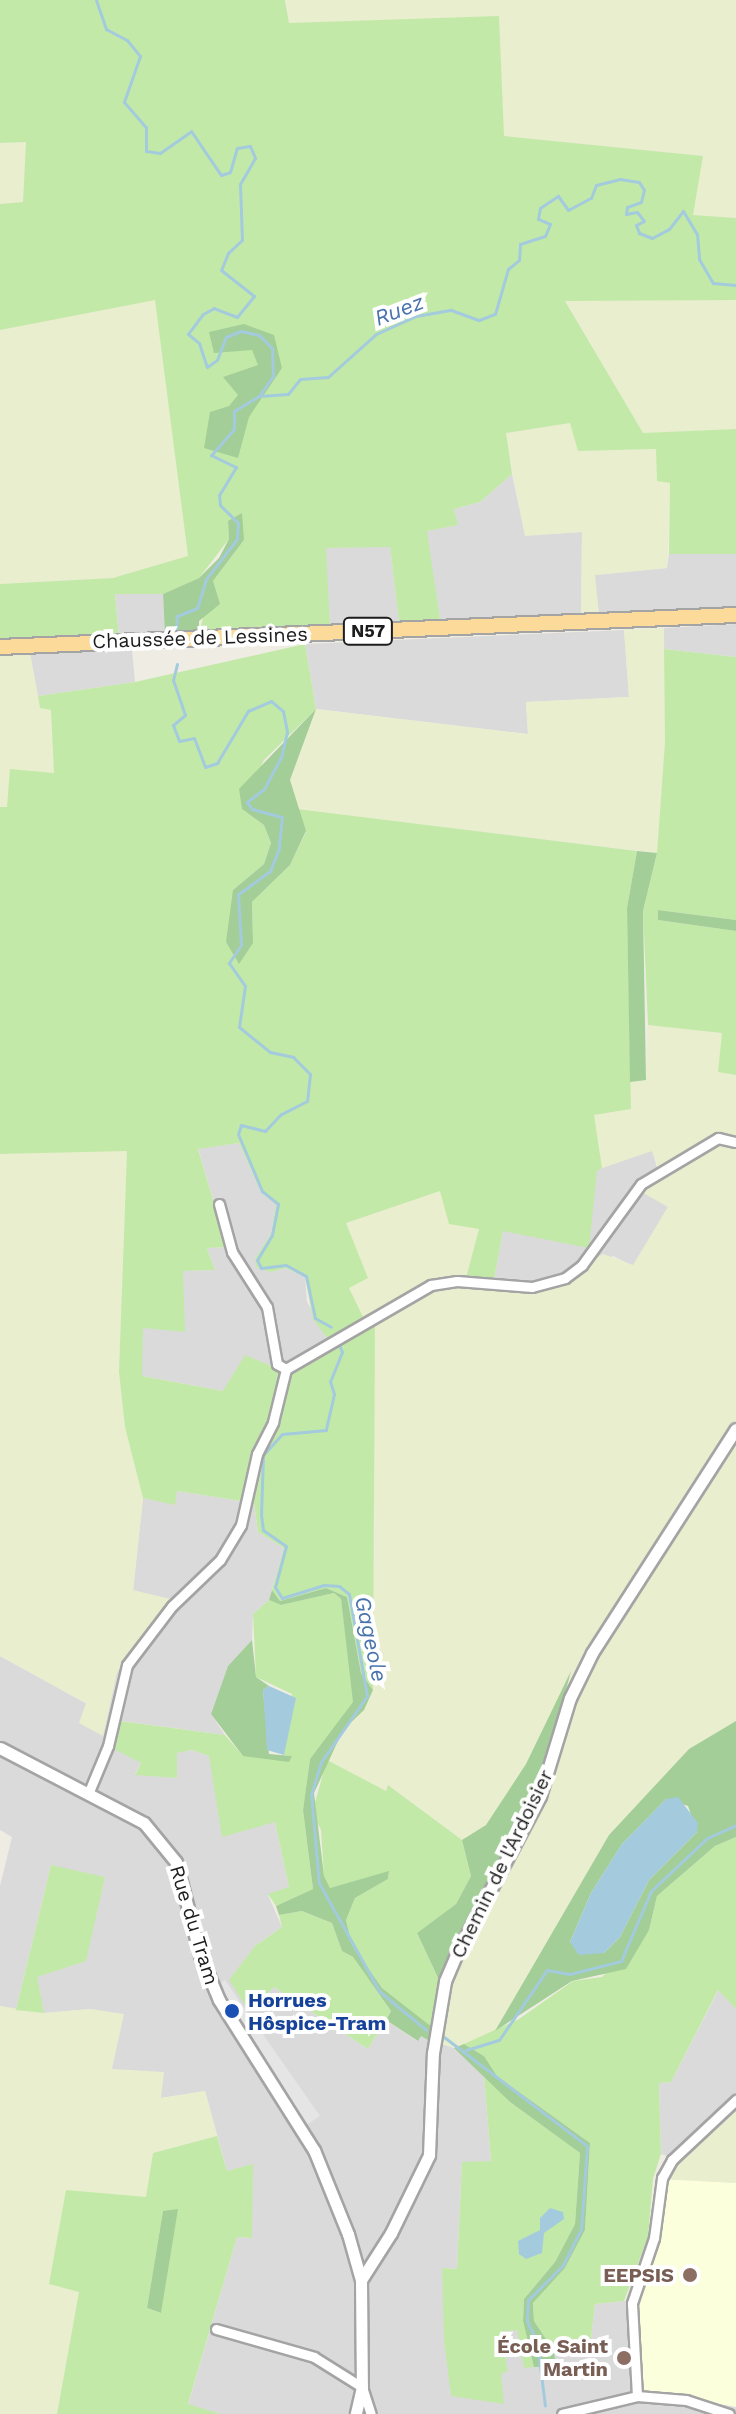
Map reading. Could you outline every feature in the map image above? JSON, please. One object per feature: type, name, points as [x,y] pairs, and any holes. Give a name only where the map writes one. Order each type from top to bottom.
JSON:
[{"type":"main road","name":"Chaussée de Lessines","points":[[0,647],[736,615]]},
{"type":"street","points":[[88,1794],[108,1746],[127,1665],[172,1606],[220,1560],[241,1525],[257,1454],[273,1422],[286,1369],[431,1285],[457,1281],[532,1287],[565,1278],[582,1265],[641,1184],[718,1138],[736,1142]]},
{"type":"street","points":[[219,1204],[232,1252],[267,1307],[277,1364],[286,1369]]},
{"type":"street","name":"Chemin de l'Ardoisier","points":[[361,2280],[403,2211],[434,2140],[433,2053],[445,1981],[458,1951],[540,1796],[570,1698],[592,1653],[736,1429]]},
{"type":"street","name":"Rue du Tram","points":[[0,1748],[144,1823],[170,1851],[219,2000],[314,2150],[355,2257],[361,2280],[362,2387],[356,2414]]},
{"type":"street","points":[[637,2396],[632,2303],[654,2238],[662,2178],[672,2160],[736,2100]]},
{"type":"street","points":[[216,2329],[314,2357],[362,2387],[371,2414]]},
{"type":"street","points":[[562,2414],[637,2396],[686,2400],[729,2414]]},
{"type":"shaded area","points":[[286,0],[736,0],[736,218],[692,216],[702,156],[503,136],[499,17],[289,23]]},
{"type":"shaded area","points":[[26,142],[23,202],[0,204],[0,143]]},
{"type":"shaded area","points":[[155,299],[188,557],[113,578],[0,584],[0,330]]},
{"type":"shaded area","points":[[565,300],[736,300],[736,429],[643,434]]},
{"type":"shaded area","points":[[571,423],[578,451],[656,449],[670,482],[667,568],[595,575],[599,615],[581,616],[582,532],[525,536],[505,433]]},
{"type":"shaded area","points":[[512,474],[525,535],[582,532],[581,616],[440,619],[426,531],[457,525],[454,509],[480,502]]},
{"type":"shaded area","points":[[390,546],[399,621],[330,624],[325,548]]},
{"type":"shaded area","points":[[669,554],[736,554],[736,606],[599,615],[594,575],[667,568]]},
{"type":"shaded area","points":[[115,594],[163,594],[165,635],[119,636]]},
{"type":"shaded area","points":[[736,624],[736,657],[664,649],[664,628]]},
{"type":"shaded area","points":[[664,628],[665,742],[657,853],[297,809],[290,780],[316,709],[528,734],[526,702],[629,697],[624,630]]},
{"type":"shaded area","points":[[624,630],[629,697],[526,702],[528,734],[316,709],[305,644]]},
{"type":"shaded area","points":[[132,650],[135,682],[38,696],[30,654]]},
{"type":"shaded area","points":[[30,654],[40,707],[51,710],[54,773],[7,807],[0,807],[0,656]]},
{"type":"shaded area","points":[[648,1025],[722,1033],[719,1072],[736,1075],[736,1721],[689,1749],[609,1835],[495,2031],[454,2048],[428,2040],[440,1982],[569,1677],[526,1764],[486,1825],[462,1840],[389,1785],[386,1791],[327,1760],[373,1690],[375,1523],[365,1321],[349,1288],[345,1223],[440,1191],[479,1229],[466,1281],[553,1285],[603,1254],[633,1265],[668,1207],[638,1190],[661,1173],[652,1151],[602,1168],[594,1115],[631,1109],[630,1082],[646,1079]]},
{"type":"shaded area","points":[[239,1143],[261,1192],[276,1205],[271,1234],[255,1259],[271,1272],[286,1268],[305,1277],[307,1302],[331,1342],[288,1373],[223,1391],[142,1376],[142,1328],[183,1271],[215,1270],[207,1248],[227,1247],[198,1148]]},
{"type":"shaded area","points":[[127,1150],[119,1372],[125,1427],[143,1498],[133,1590],[170,1599],[117,1672],[103,1736],[79,1723],[86,1703],[0,1656],[0,1154]]},
{"type":"shaded area","points":[[652,1150],[668,1207],[633,1266],[613,1256],[553,1285],[493,1285],[503,1231],[597,1170]]},
{"type":"shaded area","points":[[177,1491],[254,1503],[258,1532],[284,1548],[269,1600],[253,1614],[252,1640],[228,1666],[211,1714],[225,1735],[121,1721],[141,1763],[135,1774],[177,1778],[176,1753],[192,1750],[209,1756],[275,1822],[289,1887],[268,1895],[282,1927],[255,1946],[274,1987],[368,2049],[386,2020],[417,2041],[421,2035],[454,2048],[484,2075],[491,2162],[462,2162],[457,2269],[443,2268],[451,2396],[507,2371],[500,2332],[517,2329],[556,2366],[554,2351],[589,2355],[595,2304],[633,2300],[641,2389],[736,2407],[736,2414],[221,2414],[188,2405],[237,2237],[251,2238],[252,2165],[227,2171],[205,2091],[161,2098],[111,2069],[91,2009],[44,2013],[36,1977],[51,1865],[16,2010],[0,2006],[0,1886],[12,1837],[0,1830],[0,1656],[87,1704],[103,1735],[117,1672],[170,1599],[133,1591],[143,1498],[174,1504]]},
{"type":"shaded area","points":[[225,1980],[320,2116],[297,2131],[207,1993]]},
{"type":"shaded area","points":[[719,1989],[736,2009],[736,2095],[671,2157],[661,2154],[659,2083],[671,2082]]},
{"type":"shaded area","points":[[0,2006],[44,2013],[91,2009],[124,2014],[112,2069],[164,2072],[161,2098],[205,2091],[217,2136],[153,2153],[146,2198],[79,2291],[57,2414],[0,2414]]},
{"type":"shaded area","points":[[736,2107],[736,2183],[662,2179],[675,2166]]},
{"type":"shaded area","name":"EEPSIS","points":[[662,2179],[736,2183],[736,2407],[641,2389],[633,2300],[655,2251]]},
{"type":"green space","points":[[0,0],[285,0],[289,23],[499,16],[504,136],[703,156],[693,215],[736,218],[736,300],[565,301],[643,433],[736,429],[736,554],[669,554],[670,483],[657,481],[656,449],[578,451],[570,423],[506,433],[512,474],[480,502],[454,509],[458,525],[427,531],[440,619],[399,621],[390,547],[326,548],[330,624],[199,633],[213,581],[244,540],[228,521],[229,539],[199,578],[163,594],[115,594],[119,636],[0,641],[0,584],[113,578],[188,556],[155,300],[0,330],[0,204],[23,202],[26,142],[0,143]]},
{"type":"green space","points":[[244,324],[274,335],[282,368],[249,417],[238,458],[204,448],[210,412],[229,406],[238,395],[223,377],[258,365],[252,350],[214,353],[209,332]]},
{"type":"green space","points":[[242,513],[244,540],[213,581],[220,604],[199,621],[199,633],[165,635],[163,594],[199,578],[219,558],[229,539],[228,521]]},
{"type":"green space","points":[[305,644],[316,709],[264,760],[242,809],[264,825],[271,843],[264,864],[233,890],[253,943],[252,902],[290,865],[306,832],[297,809],[637,851],[627,908],[631,1109],[594,1115],[602,1168],[597,1171],[589,1248],[503,1231],[493,1285],[465,1282],[479,1229],[449,1224],[440,1191],[346,1223],[368,1278],[349,1288],[365,1321],[375,1316],[373,1690],[361,1673],[347,1597],[326,1588],[280,1601],[272,1590],[284,1548],[258,1532],[254,1503],[177,1491],[175,1505],[143,1498],[125,1427],[119,1372],[127,1151],[0,1154],[0,807],[7,807],[10,769],[54,773],[51,710],[40,708],[38,696],[135,682]],"holes":[[[239,1143],[261,1192],[276,1205],[271,1234],[255,1259],[257,1268],[271,1272],[286,1268],[305,1277],[313,1319],[330,1342],[288,1373],[245,1355],[223,1391],[142,1376],[143,1328],[185,1332],[183,1271],[215,1270],[207,1248],[227,1247],[198,1149]]]},
{"type":"green space","points":[[664,649],[736,657],[736,920],[659,910],[658,920],[736,931],[736,1075],[718,1072],[722,1033],[648,1025],[643,911],[657,853],[665,742]]},
{"type":"green space","points":[[316,709],[290,780],[306,831],[290,865],[252,902],[253,943],[239,964],[226,942],[233,890],[264,864],[271,843],[264,825],[242,809],[239,789]]},
{"type":"green space","points":[[637,851],[657,853],[643,911],[646,1080],[630,1082],[627,908]]},
{"type":"green space","points":[[658,910],[736,920],[736,931],[658,920]]},
{"type":"green space","points":[[326,1588],[347,1597],[361,1673],[373,1690],[364,1710],[343,1730],[314,1793],[324,1876],[330,1888],[389,1871],[388,1879],[355,1898],[346,1920],[352,1945],[382,1988],[432,2027],[428,2040],[421,2036],[418,2041],[386,2020],[391,2011],[353,1957],[342,1951],[332,1923],[302,1911],[279,1915],[276,1906],[313,1889],[303,1810],[310,1759],[353,1702],[341,1599],[334,1593],[281,1605],[269,1600],[272,1590],[280,1601]]},
{"type":"green space","points":[[334,1593],[341,1599],[354,1702],[310,1759],[303,1810],[313,1889],[276,1906],[268,1894],[289,1887],[275,1822],[222,1837],[209,1756],[192,1750],[177,1753],[177,1778],[135,1775],[141,1763],[112,1748],[120,1721],[225,1735],[243,1756],[291,1756],[284,1755],[292,1694],[256,1677],[253,1614],[269,1600],[281,1605]]},
{"type":"green space","points":[[252,1640],[256,1677],[269,1686],[263,1690],[269,1754],[292,1756],[289,1762],[243,1756],[211,1714],[228,1666]]},
{"type":"green space","points":[[571,1671],[545,1769],[440,1982],[417,1933],[456,1904],[471,1876],[462,1840],[486,1825],[526,1764]]},
{"type":"green space","points":[[736,1721],[736,1837],[715,1846],[657,1896],[649,1930],[626,1969],[572,1981],[495,2031],[609,1835],[689,1749]],"holes":[[[666,1799],[688,1806],[697,1832],[649,1880],[620,1937],[604,1953],[570,1942],[591,1893],[622,1844]]]},
{"type":"green space","points":[[327,1760],[386,1791],[388,1785],[462,1840],[471,1876],[456,1904],[417,1933],[440,1982],[432,2027],[382,1988],[352,1945],[346,1920],[355,1898],[388,1879],[389,1872],[330,1888],[324,1876],[321,1830],[312,1813]]},
{"type":"green space","points":[[736,1837],[736,2009],[718,1990],[671,2082],[659,2083],[661,2154],[653,2179],[648,2237],[624,2301],[595,2304],[589,2355],[554,2351],[534,2321],[533,2303],[565,2268],[585,2230],[590,2143],[497,2076],[484,2056],[464,2044],[519,2019],[573,1981],[602,1977],[649,1930],[657,1896],[715,1846]]},
{"type":"green space","points":[[51,1865],[105,1877],[86,1961],[37,1977],[44,2013],[16,2010]]},
{"type":"green space","points":[[302,1911],[332,1923],[342,1951],[353,1957],[391,2011],[368,2049],[274,1987],[249,2011],[229,1980],[255,1946],[282,1927],[279,1915]]},
{"type":"green space","points":[[464,2044],[484,2056],[497,2076],[590,2143],[585,2230],[565,2268],[533,2303],[534,2321],[554,2351],[556,2366],[534,2367],[523,2321],[524,2299],[555,2262],[575,2224],[580,2153],[510,2102],[454,2048]]},
{"type":"green space","points":[[484,2075],[510,2102],[580,2153],[575,2224],[555,2262],[524,2299],[523,2321],[534,2367],[524,2368],[517,2330],[500,2332],[508,2371],[501,2374],[504,2404],[451,2396],[444,2340],[442,2268],[457,2269],[462,2162],[491,2161]]},
{"type":"green space","points":[[217,2136],[227,2171],[253,2164],[252,2238],[237,2237],[188,2404],[221,2414],[57,2414],[79,2292],[49,2284],[66,2190],[146,2197],[153,2153]],"holes":[[[163,2211],[161,2313],[147,2308]]]},
{"type":"green space","points":[[178,2209],[161,2313],[147,2308],[163,2211]]},
{"type":"water","points":[[269,1686],[296,1698],[284,1755],[267,1750],[263,1690]]},
{"type":"water","points":[[678,1797],[698,1823],[697,1832],[649,1880],[620,1937],[604,1953],[579,1955],[570,1942],[591,1893],[622,1844],[666,1799]]},
{"type":"water","points":[[550,2208],[563,2212],[564,2219],[544,2233],[542,2253],[526,2259],[519,2254],[518,2241],[540,2230],[540,2218]]},
{"type":"waterway","name":"Gageole","points":[[96,0],[106,29],[127,40],[140,56],[124,102],[146,127],[146,151],[160,153],[191,131],[221,175],[230,172],[237,148],[250,146],[255,158],[240,184],[242,240],[228,253],[221,270],[254,296],[237,317],[214,308],[203,314],[188,334],[199,343],[207,367],[217,360],[226,337],[241,331],[259,335],[272,348],[273,376],[259,396],[234,411],[234,429],[211,455],[236,467],[219,495],[220,505],[238,523],[237,539],[206,579],[197,608],[177,616],[176,630]]},
{"type":"waterway","name":"Ruez","points":[[259,396],[288,394],[300,379],[328,377],[376,334],[416,316],[451,310],[479,320],[495,314],[508,269],[519,260],[520,244],[545,236],[550,224],[538,219],[540,208],[558,196],[568,210],[591,198],[596,185],[620,179],[639,182],[644,190],[641,202],[627,207],[626,214],[637,212],[644,221],[636,225],[639,233],[652,238],[669,229],[683,211],[697,234],[699,259],[713,283],[736,285]]},
{"type":"waterway","name":"Gageole","points":[[177,664],[173,680],[185,715],[173,725],[179,741],[194,738],[205,767],[217,763],[248,711],[271,701],[283,711],[287,732],[281,757],[264,789],[247,802],[252,809],[282,817],[279,848],[270,871],[238,894],[241,945],[229,963],[245,986],[239,1027],[270,1052],[293,1057],[310,1074],[307,1101],[280,1115],[265,1131],[241,1125],[238,1134],[262,1191],[278,1204],[272,1235],[257,1260],[261,1268],[286,1265],[306,1276],[315,1318],[331,1327]]},
{"type":"waterway","name":"Gageole","points":[[338,1342],[342,1352],[330,1381],[334,1394],[326,1430],[282,1434],[263,1455],[263,1530],[286,1546],[275,1587],[282,1598],[324,1585],[339,1586],[349,1594],[367,1696],[321,1762],[311,1794],[319,1883],[379,1991],[426,2030]]},
{"type":"waterway","points":[[466,2050],[499,2040],[547,1970],[570,1974],[621,1961],[651,1891],[707,1838],[736,1825]]},
{"type":"waterway","name":"Gageole","points":[[444,2037],[587,2146],[581,2229],[563,2265],[528,2300],[527,2321],[537,2342],[545,2406]]},
{"type":"place","name":"Horrues Hôspice-Tram","points":[[232,2011]]},
{"type":"place","name":"EEPSIS","points":[[690,2275]]},
{"type":"place","name":"École Saint Martin","points":[[624,2358]]}]
